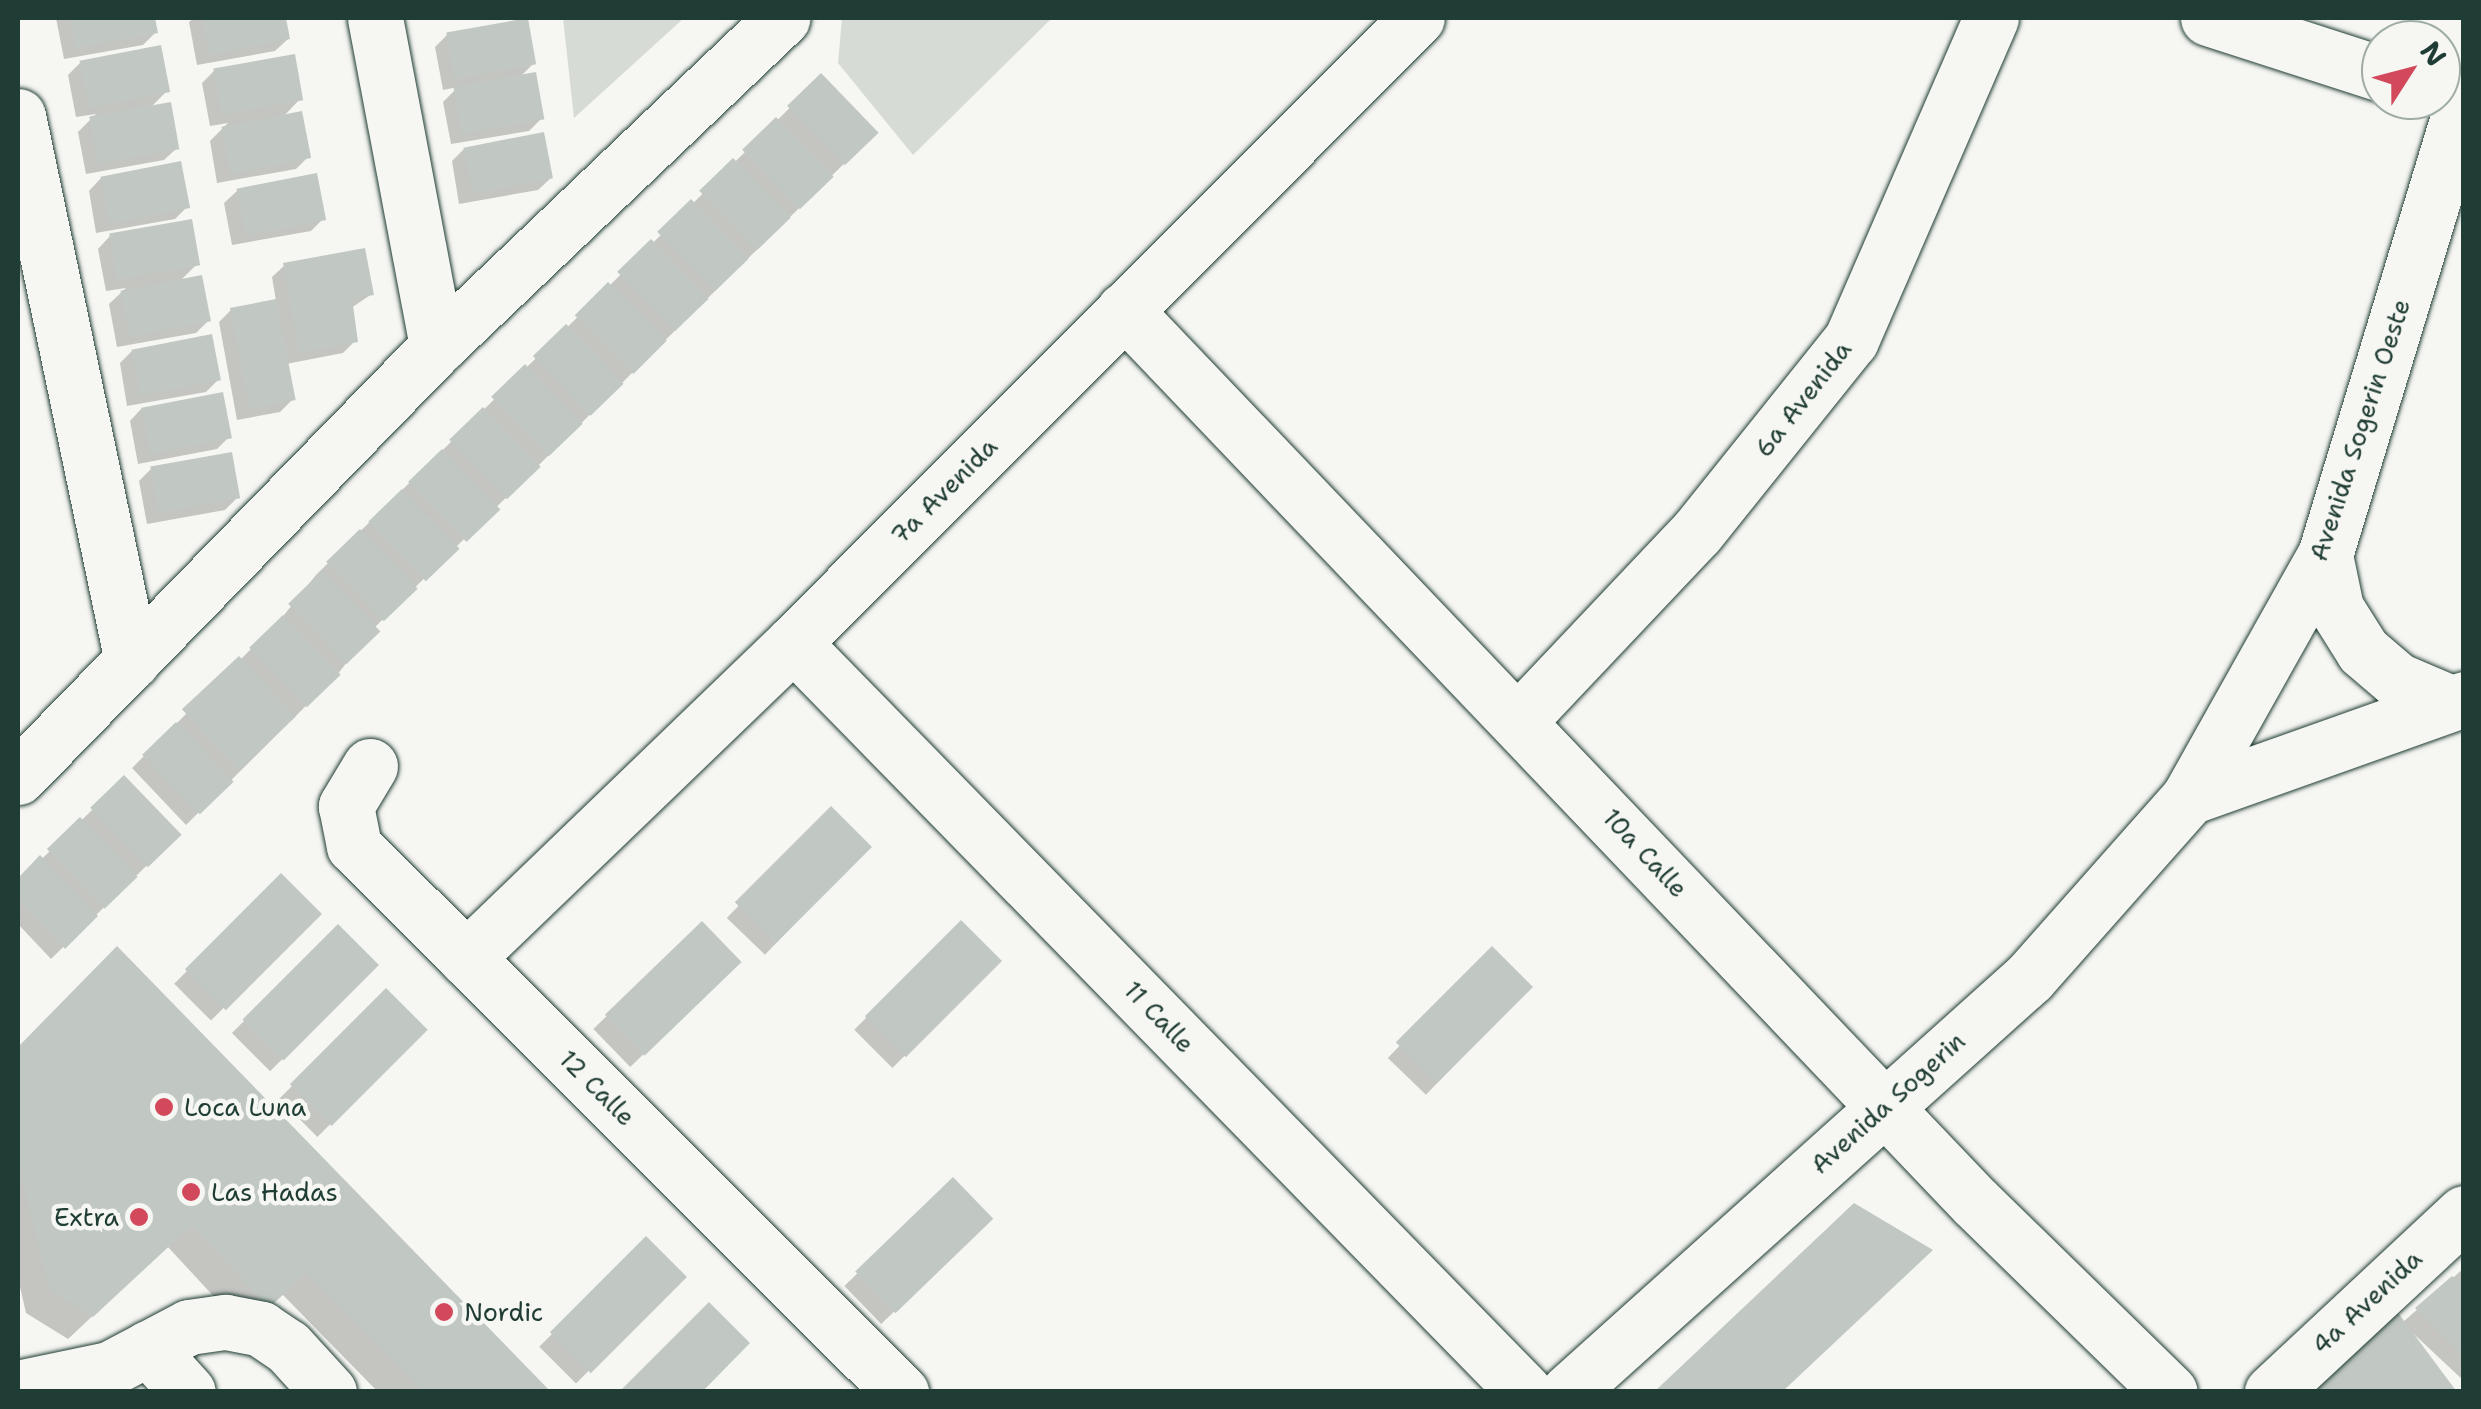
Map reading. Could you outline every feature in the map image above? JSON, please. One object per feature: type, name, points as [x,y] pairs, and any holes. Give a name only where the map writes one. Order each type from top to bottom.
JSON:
[{"type":"street","points":[[374,18],[438,347]]},
{"type":"street","points":[[18,777],[438,347],[782,18]]},
{"type":"street","name":"7a Avenida","points":[[466,958],[793,642],[1417,18]]},
{"type":"street","name":"6a Avenida","points":[[1520,719],[1697,532],[1852,340],[1992,18]]},
{"type":"street","points":[[2208,18],[2361,68]]},
{"type":"street","name":"Avenida Sogerin Oeste","points":[[2189,796],[2324,555],[2463,100]]},
{"type":"street","points":[[18,116],[132,662]]},
{"type":"street","name":"10a Calle","points":[[1124,310],[1520,719],[1884,1105],[2170,1392]]},
{"type":"street","points":[[2324,555],[2336,608],[2364,652],[2397,680],[2454,700]]},
{"type":"street","name":"11 Calle","points":[[793,642],[1525,1392]]},
{"type":"street","points":[[2189,796],[2454,700]]},
{"type":"street","points":[[18,736],[82,714]]},
{"type":"street","name":"12 Calle","points":[[370,766],[346,806],[354,846],[901,1392]]},
{"type":"street","name":"Avenida Sogerin","points":[[1568,1392],[2030,977],[2189,796]]},
{"type":"street","name":"4a Avenida","points":[[2272,1392],[2464,1214]]},
{"type":"street","points":[[83,1378],[189,1327],[226,1322],[260,1329],[329,1392]]},
{"type":"street","points":[[83,1378],[188,1392]]},
{"type":"shaded area","points":[[563,18],[684,18],[574,118]]},
{"type":"shaded area","points":[[842,18],[1052,18],[913,155],[838,63]]},
{"type":"building","points":[[70,18],[155,18],[158,33],[76,48]]},
{"type":"building","points":[[202,18],[286,18],[290,39],[209,55]]},
{"type":"building","points":[[528,18],[536,64],[454,79],[446,32]]},
{"type":"building","points":[[161,45],[170,92],[89,108],[80,61]]},
{"type":"building","points":[[295,54],[303,100],[221,115],[213,68]]},
{"type":"building","points":[[536,72],[544,119],[462,134],[453,87]]},
{"type":"building","points":[[821,73],[879,133],[845,165],[787,106]]},
{"type":"building","points":[[171,102],[179,149],[98,164],[89,116]]},
{"type":"building","points":[[302,111],[311,158],[231,174],[222,127]]},
{"type":"building","points":[[776,117],[834,177],[800,209],[742,150]]},
{"type":"building","points":[[544,132],[553,178],[472,194],[464,148]]},
{"type":"building","points":[[733,158],[791,218],[757,250],[699,191]]},
{"type":"building","points":[[181,161],[190,208],[110,224],[101,177]]},
{"type":"building","points":[[317,173],[326,220],[246,236],[237,189]]},
{"type":"building","points":[[691,199],[749,259],[715,291],[657,232]]},
{"type":"building","points":[[192,219],[200,265],[117,280],[109,234]]},
{"type":"building","points":[[651,239],[709,299],[675,331],[617,272]]},
{"type":"building","points":[[365,248],[374,295],[352,298],[358,342],[299,353],[283,263]]},
{"type":"building","points":[[202,275],[211,321],[129,337],[121,291]]},
{"type":"building","points":[[608,282],[667,341],[633,374],[575,315]]},
{"type":"building","points":[[276,299],[296,400],[250,409],[230,308]]},
{"type":"building","points":[[566,324],[624,384],[591,416],[533,356]]},
{"type":"building","points":[[212,334],[221,380],[140,396],[132,350]]},
{"type":"building","points":[[525,364],[583,424],[549,456],[491,397]]},
{"type":"building","points":[[223,392],[232,438],[150,454],[142,408]]},
{"type":"building","points":[[483,407],[541,467],[507,499],[449,440]]},
{"type":"building","points":[[442,449],[500,509],[467,542],[408,482]]},
{"type":"building","points":[[232,452],[240,498],[158,513],[150,466]]},
{"type":"building","points":[[402,489],[460,549],[426,581],[368,522]]},
{"type":"building","points":[[360,529],[418,589],[384,621],[326,562]]},
{"type":"building","points":[[322,571],[380,631],[347,664],[288,604]]},
{"type":"building","points":[[283,615],[341,675],[307,707],[249,648]]},
{"type":"building","points":[[239,656],[296,717],[239,770],[182,709]]},
{"type":"building","points":[[176,722],[234,782],[200,814],[142,755]]},
{"type":"building","points":[[124,775],[182,835],[148,867],[90,808]]},
{"type":"building","points":[[831,806],[872,847],[776,943],[735,902]]},
{"type":"building","points":[[80,817],[138,877],[105,909],[47,849]]},
{"type":"building","points":[[40,855],[98,916],[65,949],[18,899],[18,878]]},
{"type":"building","points":[[281,873],[322,914],[226,1010],[185,969]]},
{"type":"building","points":[[961,920],[1002,961],[906,1057],[865,1016]]},
{"type":"building","points":[[702,921],[742,962],[644,1056],[605,1015]]},
{"type":"building","points":[[338,924],[379,965],[284,1060],[243,1019]]},
{"type":"building","name":"Las Hadas","points":[[117,946],[551,1392],[424,1392],[306,1273],[269,1308],[192,1225],[93,1317],[49,1289],[18,1160],[18,1047]]},
{"type":"building","points":[[1492,946],[1533,987],[1437,1083],[1396,1042]]},
{"type":"building","points":[[386,988],[428,1030],[332,1126],[290,1084]]},
{"type":"building","points":[[953,1177],[993,1219],[895,1313],[855,1271]]},
{"type":"building","points":[[1854,1203],[1933,1250],[1782,1392],[1654,1392]]},
{"type":"building","points":[[646,1236],[687,1277],[591,1373],[550,1332]]},
{"type":"building","points":[[2452,1276],[2464,1285],[2464,1357],[2415,1308]]},
{"type":"building","points":[[709,1302],[750,1343],[702,1392],[619,1392]]},
{"type":"building","points":[[2396,1310],[2457,1392],[2303,1392]]},
{"type":"place","name":"Loca Luna","points":[[164,1107]]},
{"type":"place","name":"Las Hadas","points":[[191,1192]]},
{"type":"place","name":"Extra","points":[[139,1217]]},
{"type":"place","name":"Nordic","points":[[444,1312]]}]
